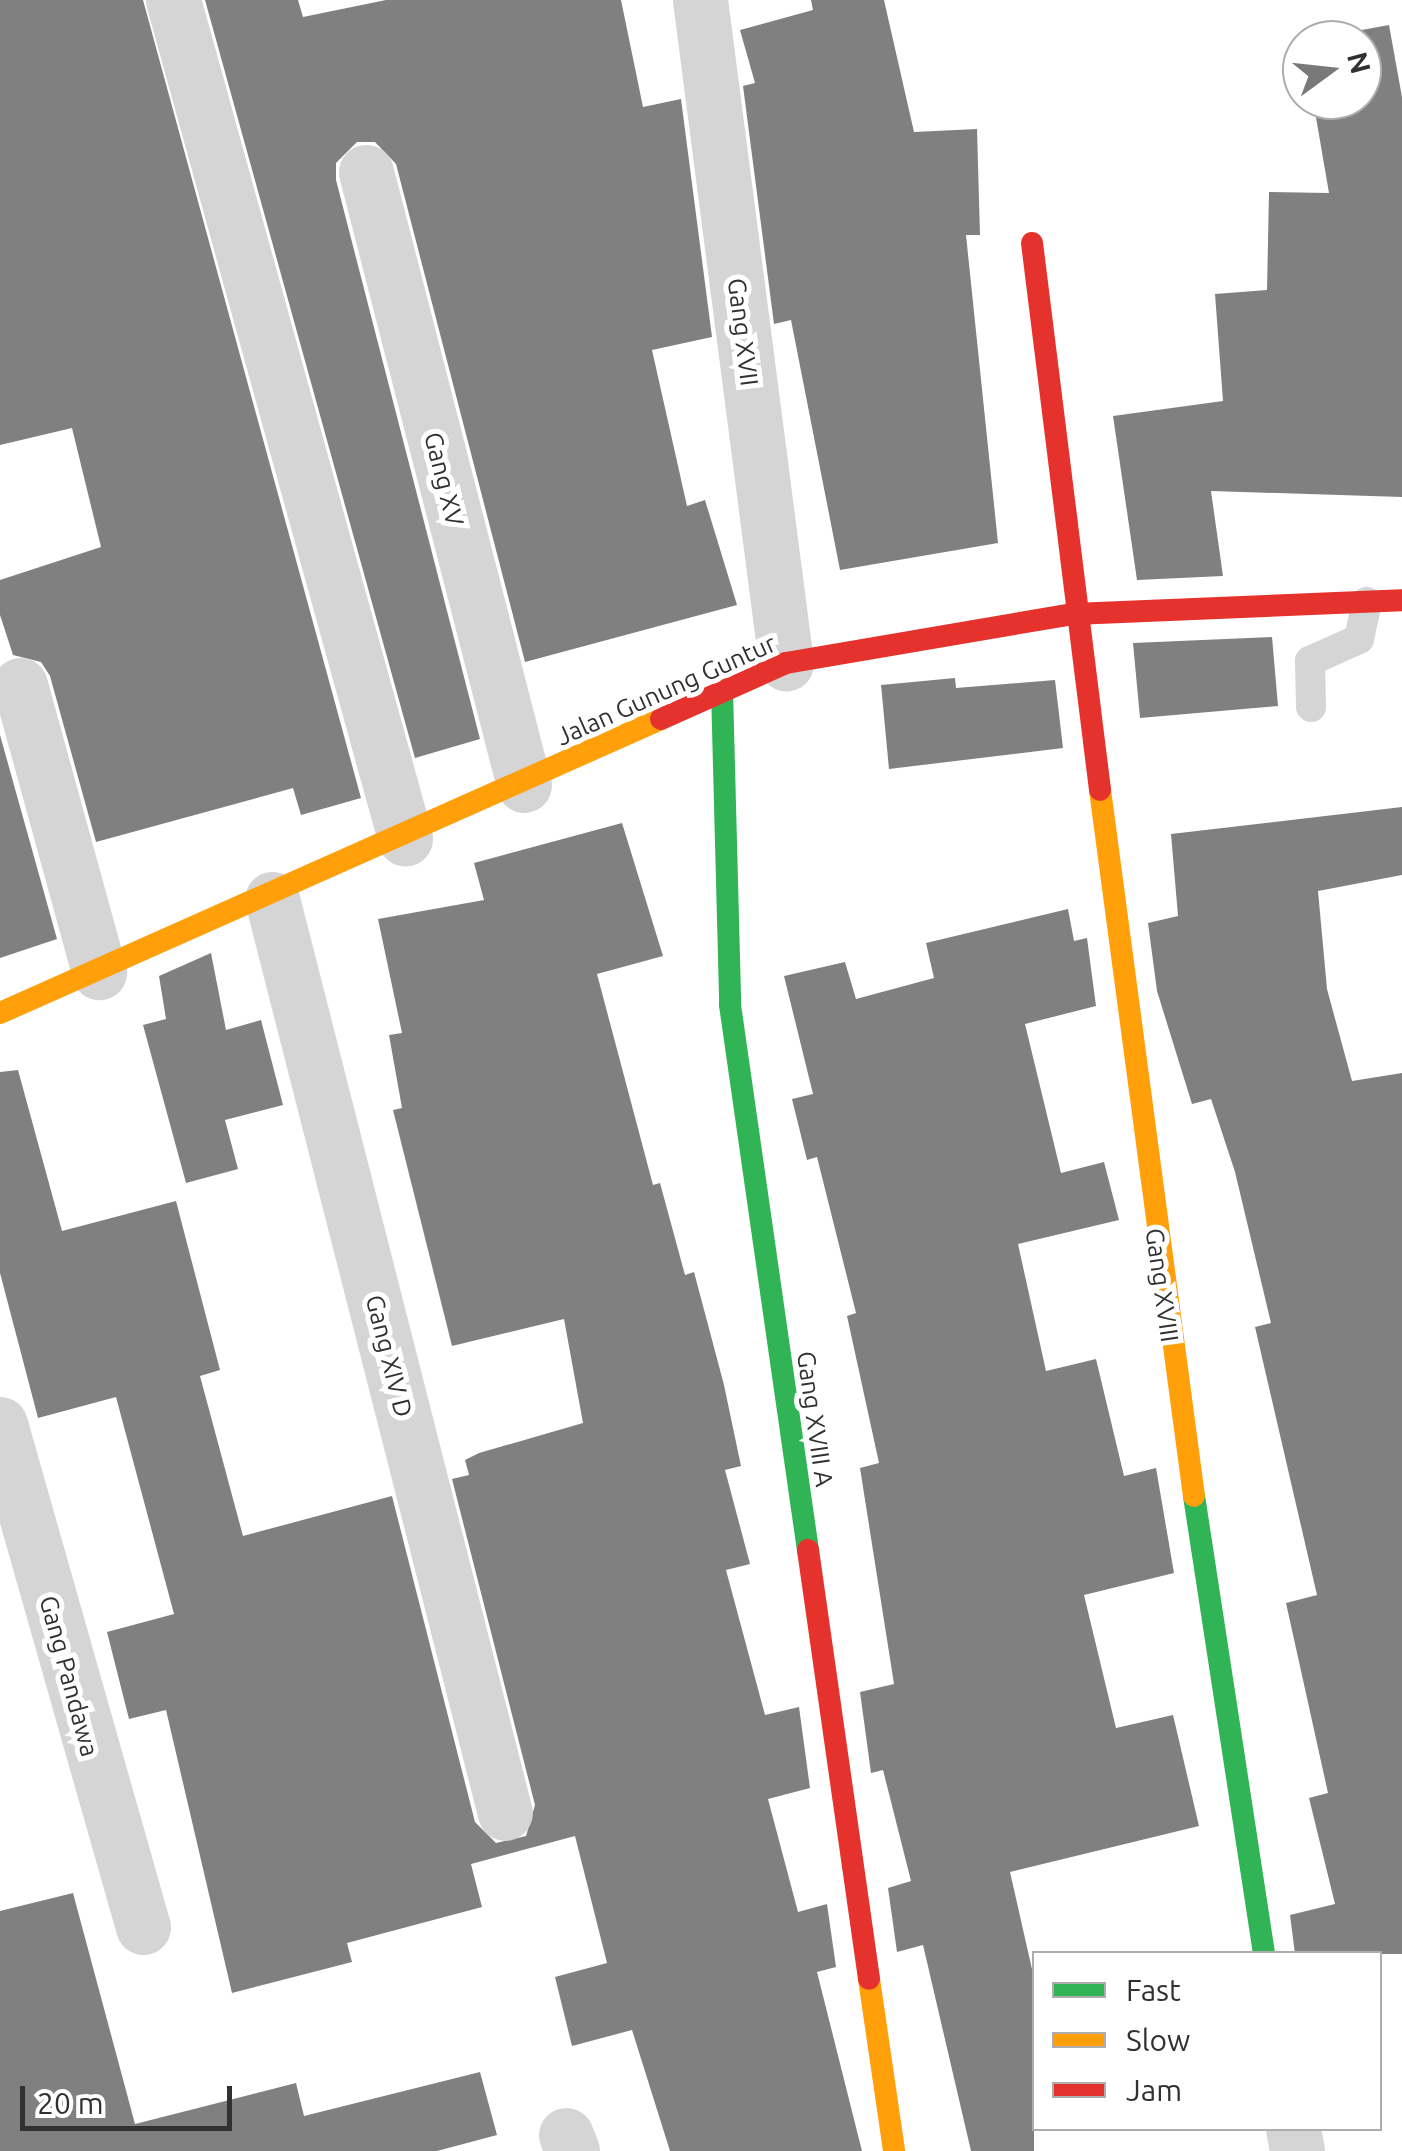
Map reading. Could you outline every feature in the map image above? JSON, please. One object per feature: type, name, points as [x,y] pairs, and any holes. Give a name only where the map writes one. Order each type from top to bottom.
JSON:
[{"type":"street","points":[[173,0],[405,838]]},
{"type":"street","name":"Gang XVII","points":[[700,0],[786,663]]},
{"type":"street","name":"Gang XV","points":[[366,172],[524,785]]},
{"type":"street","name":"Gang XVIII","points":[[1032,243],[1074,614],[1164,1302],[1264,1951]]},
{"type":"street","name":"Jalan Gunung Guntur","points":[[0,1012],[272,899],[786,663],[1074,614],[1402,600]]},
{"type":"street","points":[[20,685],[99,972]]},
{"type":"street","name":"Gang XVIII A","points":[[722,690],[730,1006],[894,2151]]},
{"type":"street","name":"Gang XIV D","points":[[272,899],[505,1813]]},
{"type":"street","name":"Gang Pandawa","points":[[0,1424],[142,1927]]},
{"type":"lane","points":[[1311,707],[1310,660],[1358,639],[1367,602]]},
{"type":"building","points":[[0,0],[143,0],[361,798],[301,815],[293,788],[96,842],[50,676],[41,662],[13,655],[0,615],[0,580],[101,547],[72,428],[0,445]]},
{"type":"building","points":[[205,0],[298,0],[303,17],[386,0],[621,0],[643,107],[681,99],[712,337],[652,350],[687,506],[705,500],[737,605],[525,662],[396,164],[375,142],[357,142],[336,163],[336,180],[480,739],[415,758]]},
{"type":"building","points":[[811,0],[884,0],[914,132],[977,129],[980,235],[966,235],[998,543],[840,570],[791,320],[774,324],[743,86],[755,83],[740,30],[813,10]]},
{"type":"building","points":[[1389,25],[1402,97],[1402,497],[1211,491],[1223,576],[1137,580],[1113,416],[1223,401],[1215,294],[1267,290],[1269,192],[1329,193],[1316,120],[1382,120],[1382,26]]},
{"type":"building","points":[[1272,637],[1278,706],[1140,718],[1133,643]]},
{"type":"building","points":[[955,678],[956,688],[1055,680],[1063,748],[889,769],[881,685]]},
{"type":"building","points":[[0,735],[57,939],[0,958]]},
{"type":"building","points":[[1402,807],[1402,875],[1318,891],[1327,989],[1352,1081],[1402,1073],[1402,1954],[1295,1951],[1290,1915],[1335,1904],[1309,1798],[1328,1793],[1286,1603],[1317,1595],[1255,1327],[1271,1323],[1235,1172],[1211,1099],[1192,1104],[1157,991],[1148,923],[1178,916],[1171,834]]},
{"type":"building","points":[[622,823],[663,956],[597,974],[653,1185],[660,1183],[685,1275],[694,1272],[724,1385],[741,1466],[725,1470],[750,1564],[726,1570],[765,1715],[799,1707],[810,1788],[768,1799],[798,1912],[827,1904],[836,1967],[817,1972],[862,2151],[670,2151],[632,2030],[572,2046],[555,1977],[607,1963],[575,1836],[471,1864],[482,1907],[347,1943],[352,1962],[232,1993],[166,1710],[129,1719],[107,1632],[174,1614],[116,1397],[38,1418],[0,1273],[0,1072],[18,1070],[62,1231],[176,1201],[220,1370],[200,1376],[243,1536],[392,1496],[475,1822],[496,1843],[526,1836],[535,1805],[452,1479],[469,1475],[465,1460],[479,1453],[583,1423],[564,1319],[452,1346],[393,1110],[402,1108],[389,1035],[402,1033],[378,919],[484,900],[474,863]]},
{"type":"building","points":[[1068,909],[1074,941],[1087,938],[1096,1006],[1025,1024],[1061,1173],[1104,1162],[1119,1220],[1018,1244],[1046,1371],[1096,1359],[1124,1476],[1156,1468],[1174,1573],[1084,1595],[1116,1728],[1173,1715],[1199,1826],[1010,1872],[1032,1969],[1034,2151],[971,2151],[923,1945],[897,1952],[888,1888],[911,1881],[883,1770],[871,1773],[860,1692],[894,1684],[860,1468],[879,1463],[847,1316],[856,1313],[817,1157],[807,1160],[792,1099],[813,1094],[784,976],[845,962],[856,999],[934,978],[926,943]]},
{"type":"building","points":[[211,953],[226,1030],[261,1020],[283,1105],[225,1120],[238,1169],[186,1183],[143,1025],[166,1019],[159,976]]},
{"type":"building","points":[[73,1893],[135,2124],[296,2083],[304,2116],[480,2072],[497,2135],[437,2151],[0,2151],[0,1911]]},
{"type":"traffic: fast","points":[[722,690],[730,1005],[808,1550]]},
{"type":"traffic: fast","points":[[1194,1496],[1264,1951]]},
{"type":"traffic: slow","points":[[0,1013],[661,719]]},
{"type":"traffic: slow","points":[[1100,790],[1194,1496]]},
{"type":"traffic: slow","points":[[869,1979],[894,2151]]},
{"type":"traffic: jam","points":[[1032,243],[1100,790]]},
{"type":"traffic: jam","points":[[661,719],[786,663],[1074,614],[1402,600]]},
{"type":"traffic: jam","points":[[808,1550],[869,1979]]}]
